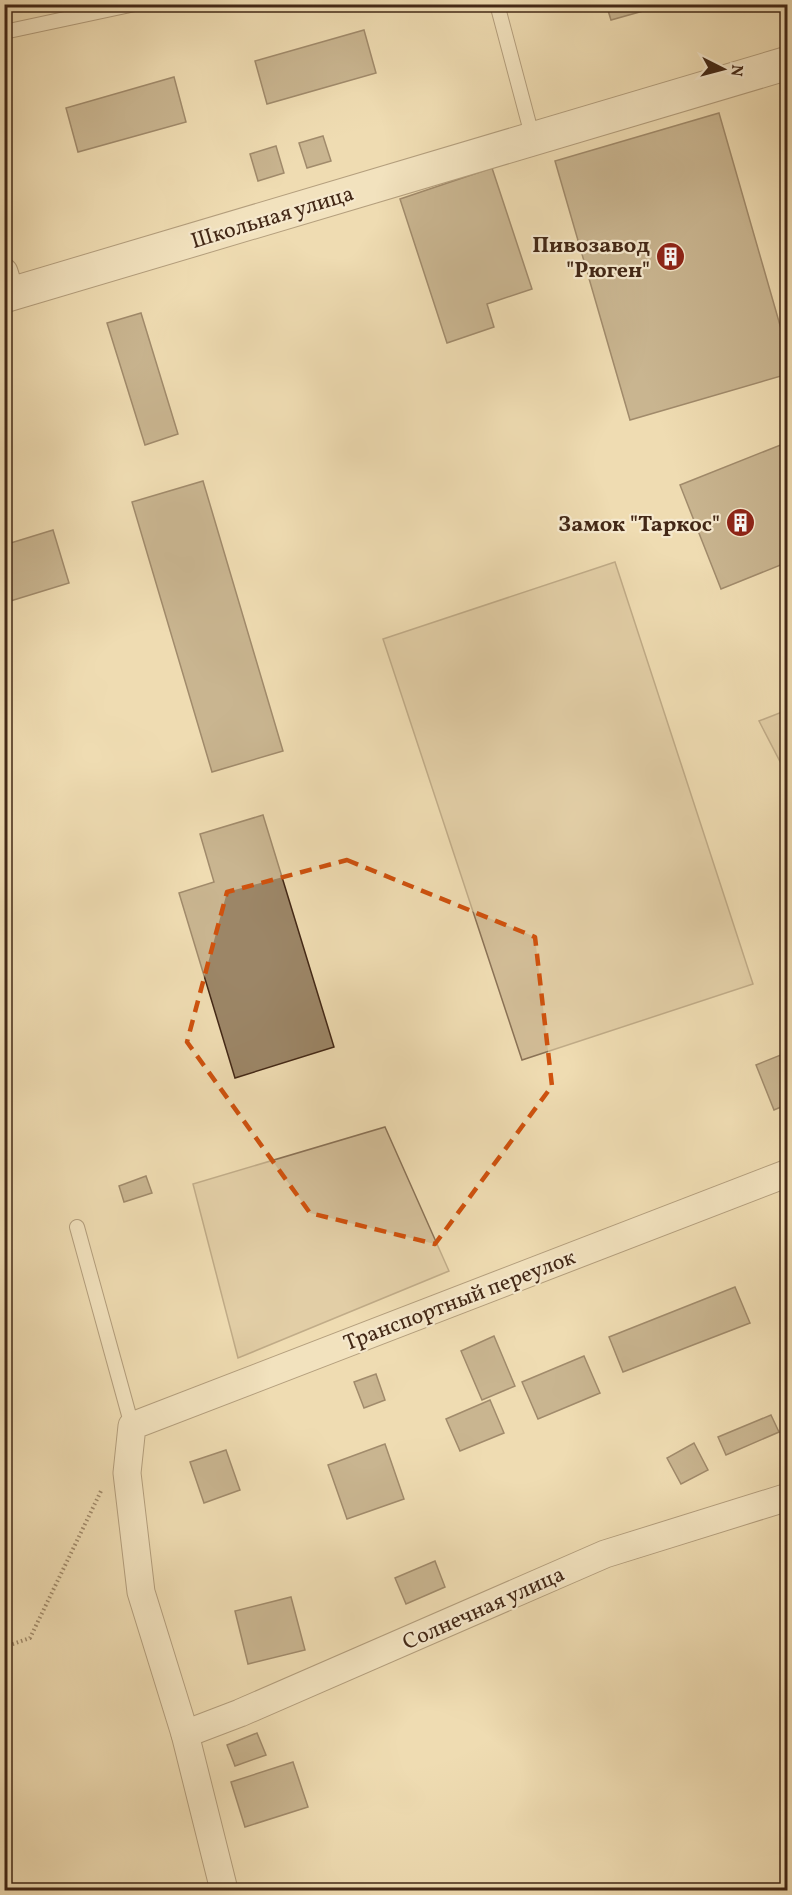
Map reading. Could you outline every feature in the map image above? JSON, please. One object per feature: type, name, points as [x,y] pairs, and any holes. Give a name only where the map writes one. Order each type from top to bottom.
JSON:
[{"type":"street","name":"Школьная улица","points":[[7,287],[533,139],[788,63]]},
{"type":"street","name":"Транспортный переулок","points":[[132,1426],[788,1173]]},
{"type":"street","points":[[132,1426],[127,1473],[141,1592],[185,1734],[224,1890]]},
{"type":"street","name":"Солнечная улица","points":[[185,1734],[240,1713],[605,1554],[788,1497]]},
{"type":"lane","points":[[4,32],[135,4]]},
{"type":"lane","points":[[497,4],[533,139]]},
{"type":"lane","points":[[77,1227],[132,1426]]},
{"type":"path","points":[[4,1647],[30,1638],[101,1489]]},
{"type":"highlighted area","points":[[347,860],[535,937],[552,1086],[435,1244],[310,1213],[187,1042],[227,892]]},
{"type":"shaded area","points":[[615,562],[753,984],[522,1060],[383,639]]},
{"type":"shaded area","points":[[787,710],[787,775],[759,721]]},
{"type":"shaded area","points":[[385,1127],[449,1271],[238,1358],[193,1184]]},
{"type":"building","points":[[606,4],[668,4],[611,20]]},
{"type":"building","points":[[364,30],[376,73],[267,104],[255,61]]},
{"type":"building","points":[[174,77],[186,122],[78,152],[66,108]]},
{"type":"building","name":"Пивозавод \"Рюген\"","points":[[719,113],[788,353],[788,374],[630,420],[555,161]]},
{"type":"building","points":[[323,136],[331,161],[307,168],[299,143]]},
{"type":"building","points":[[276,146],[284,173],[258,181],[250,154]]},
{"type":"building","points":[[492,168],[532,289],[487,304],[494,327],[447,343],[400,199]]},
{"type":"building","points":[[141,313],[178,434],[145,445],[107,323]]},
{"type":"building","name":"Замок \"Таркос\"","points":[[788,442],[788,562],[721,589],[680,485]]},
{"type":"building","points":[[203,481],[283,751],[212,772],[132,502]]},
{"type":"building","points":[[53,530],[69,583],[4,603],[4,545]]},
{"type":"building","points":[[263,815],[334,1047],[235,1078],[179,893],[214,882],[200,834]]},
{"type":"building","points":[[788,1052],[788,1104],[774,1110],[756,1065]]},
{"type":"building","points":[[146,1176],[152,1193],[124,1202],[119,1186]]},
{"type":"building","points":[[735,1287],[750,1323],[623,1372],[609,1337]]},
{"type":"building","points":[[494,1336],[515,1386],[482,1400],[461,1351]]},
{"type":"building","points":[[584,1356],[600,1393],[538,1419],[522,1382]]},
{"type":"building","points":[[376,1374],[385,1400],[364,1408],[354,1382]]},
{"type":"building","points":[[490,1400],[504,1433],[460,1451],[446,1419]]},
{"type":"building","points":[[771,1415],[779,1432],[726,1455],[718,1437]]},
{"type":"building","points":[[694,1443],[708,1470],[681,1484],[667,1458]]},
{"type":"building","points":[[385,1444],[404,1499],[347,1519],[328,1465]]},
{"type":"building","points":[[226,1450],[240,1490],[204,1503],[190,1462]]},
{"type":"building","points":[[435,1561],[445,1587],[406,1604],[395,1578]]},
{"type":"building","points":[[291,1597],[305,1650],[248,1664],[235,1611]]},
{"type":"building","points":[[257,1733],[266,1755],[235,1766],[227,1745]]},
{"type":"building","points":[[293,1762],[308,1807],[245,1827],[231,1782]]},
{"type":"place","name":"Пивозавод \"Рюген\"","points":[[671,257]]},
{"type":"place","name":"Замок \"Таркос\"","points":[[741,523]]}]
